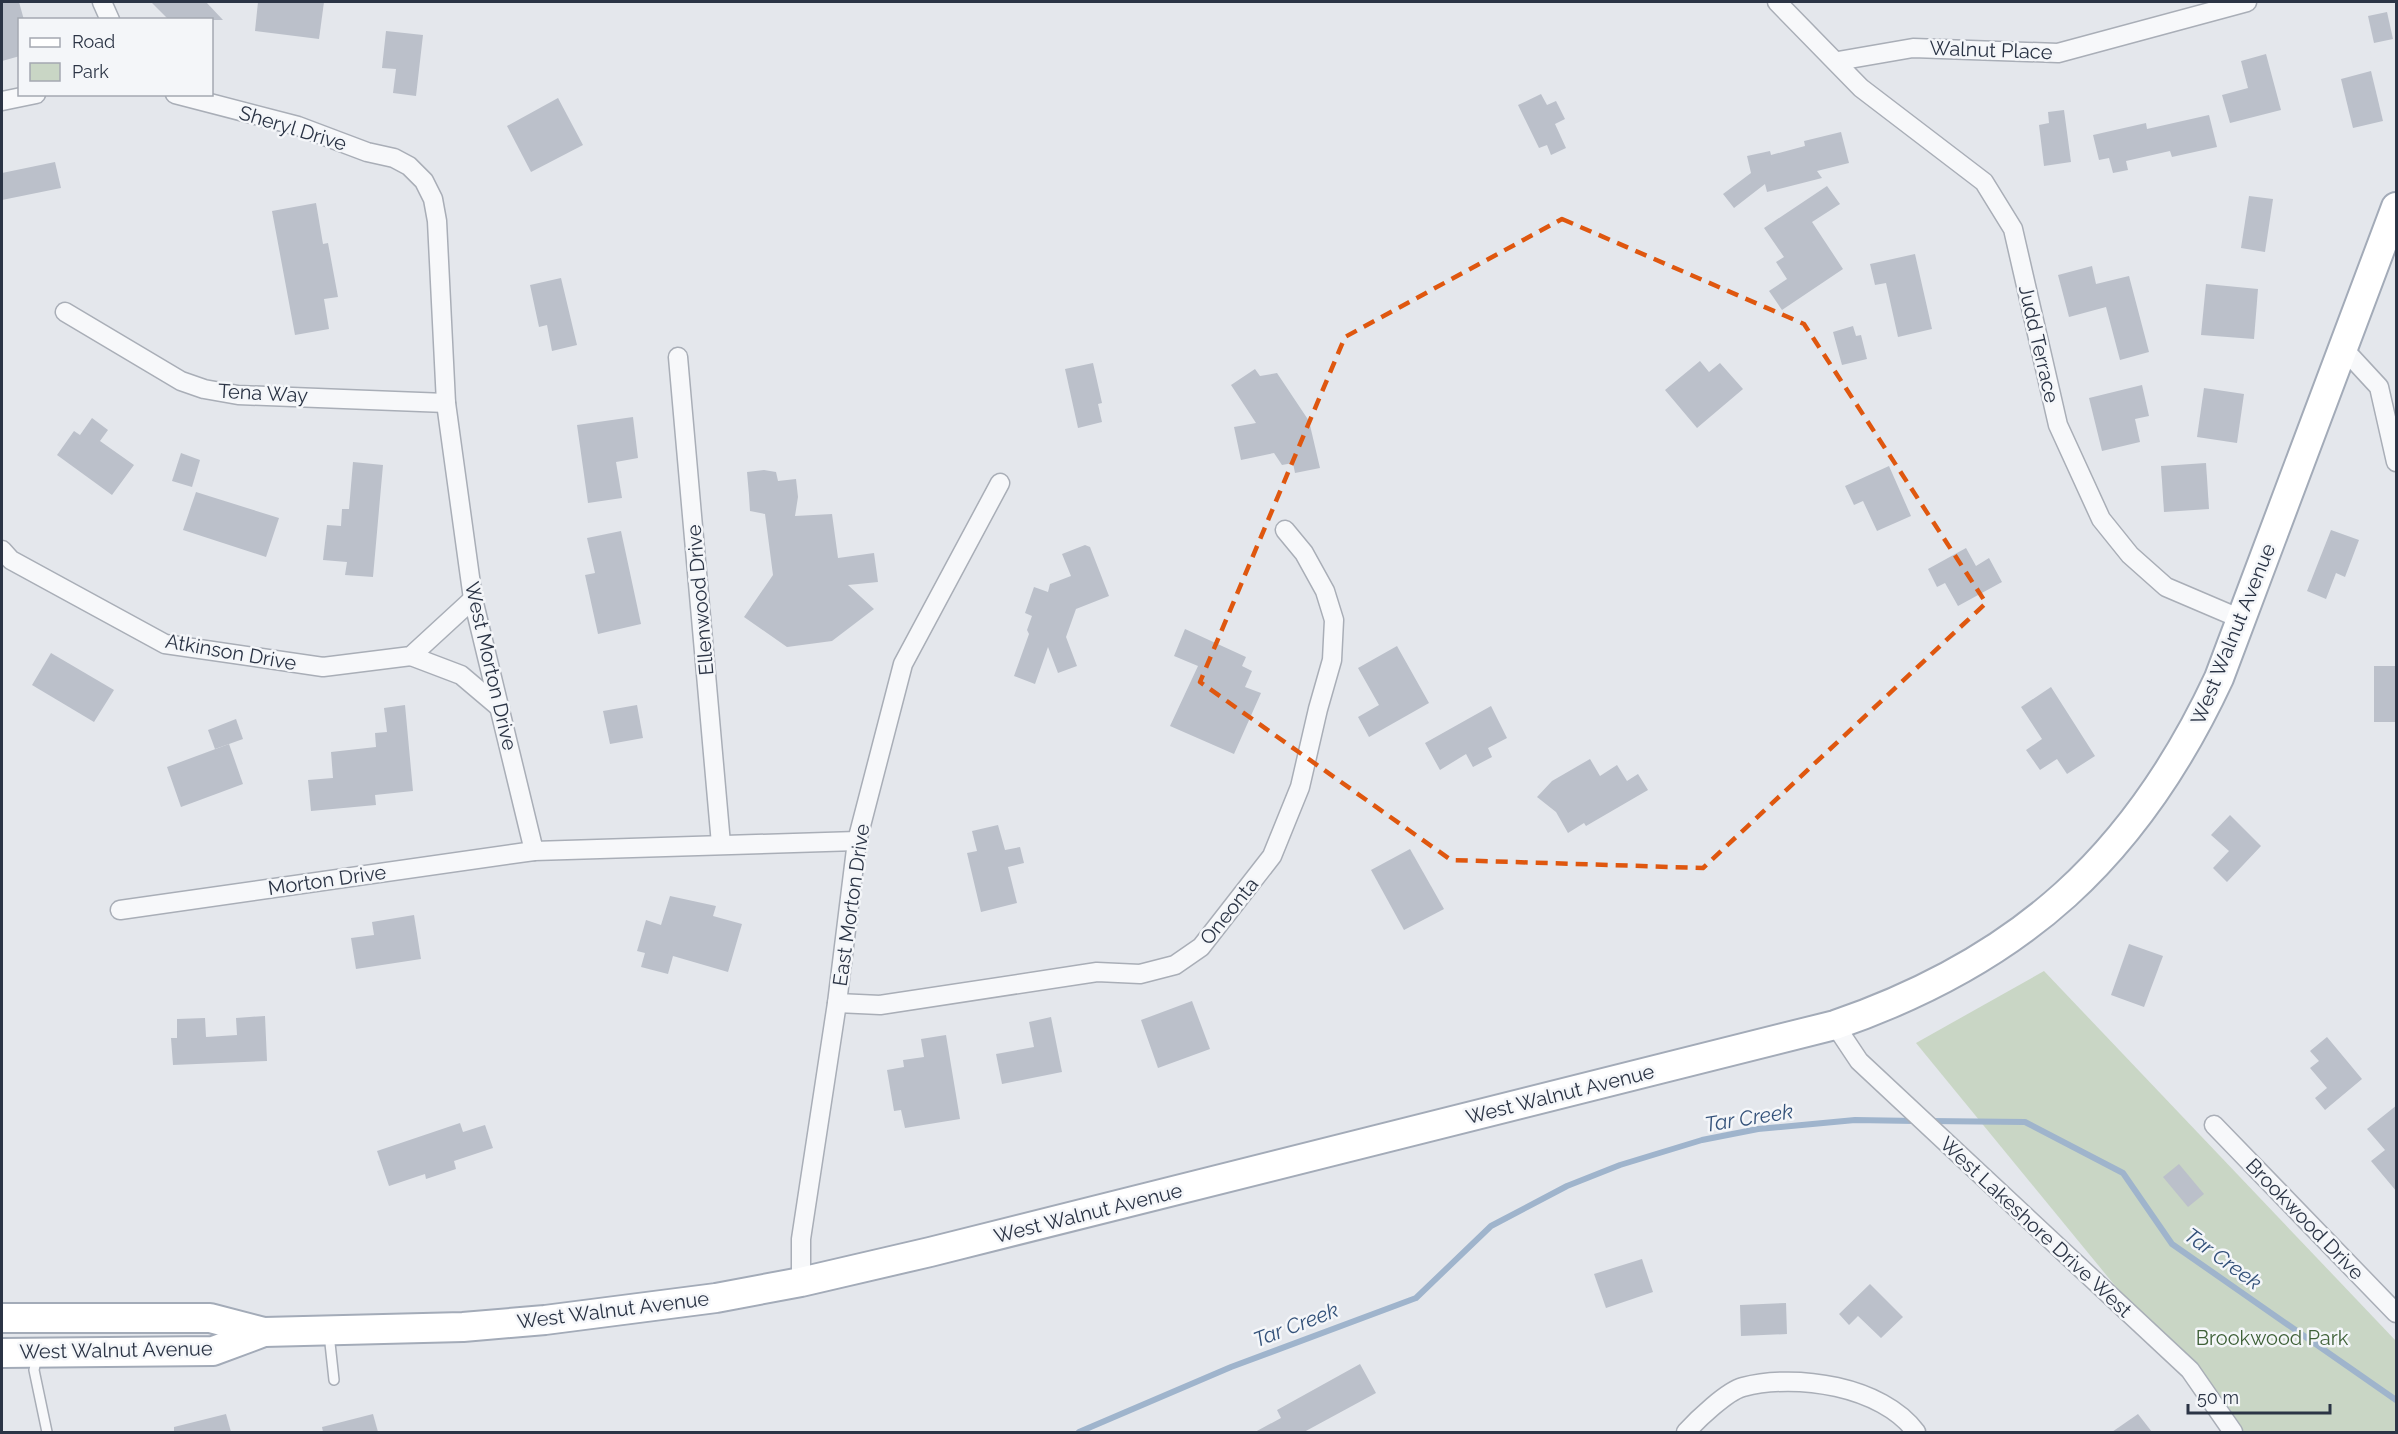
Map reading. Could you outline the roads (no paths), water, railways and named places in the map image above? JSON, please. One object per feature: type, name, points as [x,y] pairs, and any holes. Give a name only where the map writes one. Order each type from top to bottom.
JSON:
[{"type":"main road","name":"West Walnut Avenue","points":[[2,1318],[210,1318],[264,1332],[328,1331],[463,1327],[545,1320],[716,1298],[801,1282],[1059,1221],[1835,1025],[1922,992],[1968,967],[2042,915],[2093,867],[2147,806],[2193,734],[2219,678],[2342,347],[2397,207]]},
{"type":"main road","name":"West Walnut Avenue","points":[[2,1353],[213,1351],[264,1332]]},
{"type":"street","points":[[102,2],[109,18]]},
{"type":"street","name":"Judd Terrace","points":[[1777,2],[1838,61],[1861,88],[1984,182],[2013,229],[2058,425],[2101,519],[2114,537],[2166,587],[2241,620]]},
{"type":"street","name":"Walnut Place","points":[[1838,61],[1913,48],[2058,53],[2247,2]]},
{"type":"street","points":[[2,100],[25,96]]},
{"type":"street","name":"Sheryl Drive","points":[[183,96],[298,126],[367,152],[394,158],[409,166]]},
{"type":"street","name":"West Morton Drive","points":[[409,166],[424,181],[433,199],[437,221],[446,403],[473,599],[534,850]]},
{"type":"street","name":"Tena Way","points":[[65,312],[181,381],[204,389],[238,395],[446,403]]},
{"type":"street","points":[[2342,347],[2379,387],[2397,462]]},
{"type":"street","name":"Ellenwood Drive","points":[[678,357],[721,844]]},
{"type":"street","name":"East Morton Drive","points":[[801,1282],[801,1239],[837,1003],[857,841],[903,664],[1000,483]]},
{"type":"street","name":"Oneonta","points":[[837,1003],[880,1005],[1097,972],[1140,974],[1175,965],[1202,947],[1272,856],[1300,787],[1332,660],[1334,620],[1325,591],[1304,553],[1285,530]]},
{"type":"street","name":"Atkinson Drive","points":[[2,550],[11,560],[165,644],[323,667],[411,656],[461,675],[500,708]]},
{"type":"street","points":[[411,656],[473,599]]},
{"type":"street","points":[[534,850],[857,841]]},
{"type":"street","name":"Morton Drive","points":[[120,910],[534,850]]},
{"type":"street","name":"West Lakeshore Drive West","points":[[1835,1025],[1859,1061],[2190,1370],[2233,1432]]},
{"type":"street","name":"Brookwood Drive","points":[[2214,1125],[2397,1313]]},
{"type":"street","points":[[1686,1432],[1698,1419],[1741,1387],[1813,1381],[1865,1395],[1904,1416],[1916,1432]]},
{"type":"lane","points":[[328,1331],[334,1380]]},
{"type":"lane","points":[[38,1352],[33,1370],[48,1432]]},
{"type":"waterway","name":"Tar Creek","points":[[1079,1432],[1231,1367],[1416,1298],[1491,1226],[1567,1186],[1620,1165],[1702,1140],[1758,1129],[1855,1120],[1916,1121]]},
{"type":"waterway","name":"Tar Creek","points":[[1929,1121],[2025,1122],[2123,1173],[2172,1244],[2396,1400]]},
{"type":"park label","name":"Brookwood Park","points":[[2272,1338]]}]
